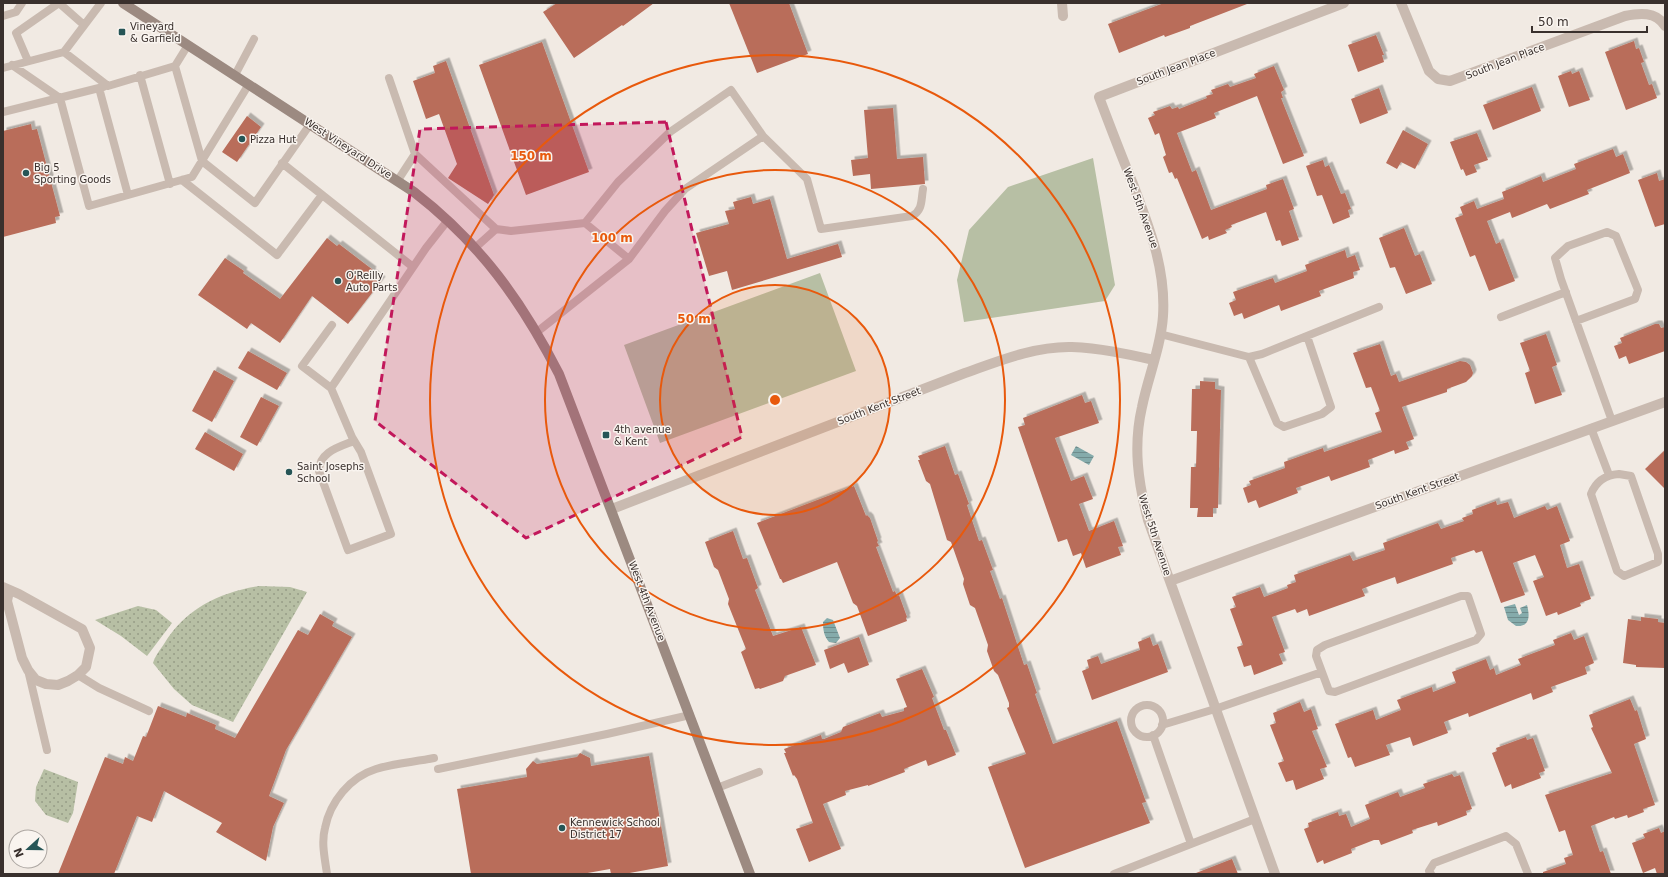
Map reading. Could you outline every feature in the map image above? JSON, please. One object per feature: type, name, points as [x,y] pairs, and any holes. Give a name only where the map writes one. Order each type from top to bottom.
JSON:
[{"type":"main road","name":"West Vineyard Drive","points":[[123,3],[398,180],[448,220],[476,247],[504,281],[537,332]]},
{"type":"main road","name":"West 4th Avenue","points":[[537,332],[560,374],[750,874]]},
{"type":"street","points":[[1062,3],[1064,16]]},
{"type":"street","name":"South Jean Place","points":[[1099,97],[1344,3]]},
{"type":"street","name":"South Jean Place","points":[[1401,3],[1429,71],[1438,80],[1450,81],[1625,16],[1640,12],[1658,18],[1665,26]]},
{"type":"street","name":"West 5th Avenue","points":[[1099,97],[1152,235],[1158,254],[1163,296],[1163,316],[1160,334],[1140,415],[1137,448],[1137,472],[1148,520],[1275,874]]},
{"type":"street","name":"South Kent Street","points":[[612,509],[965,373],[1020,354],[1071,347],[1099,349],[1154,360]]},
{"type":"street","name":"South Kent Street","points":[[1170,581],[1665,402]]},
{"type":"street","points":[[6,589],[19,594],[82,629],[90,648],[86,667],[78,675],[58,685],[46,684],[36,680],[28,670],[22,658],[7,601],[6,589]]},
{"type":"lane","points":[[3,16],[16,12],[22,3]]},
{"type":"lane","points":[[28,61],[16,33],[59,3],[84,25]]},
{"type":"lane","points":[[3,68],[64,52],[101,3]]},
{"type":"lane","points":[[235,75],[254,39]]},
{"type":"lane","points":[[3,112],[108,86],[140,75],[175,66],[188,45]]},
{"type":"lane","points":[[64,52],[108,86]]},
{"type":"lane","points":[[12,65],[60,98],[89,206],[192,178],[249,84]]},
{"type":"lane","points":[[175,66],[202,162],[255,202],[310,124]]},
{"type":"lane","points":[[140,75],[170,184]]},
{"type":"lane","points":[[389,78],[415,154],[496,229],[510,232],[585,223],[618,182],[670,132],[731,90],[763,136],[807,179],[821,230],[912,216],[917,213],[920,208],[922,189]]},
{"type":"lane","points":[[99,88],[128,195]]},
{"type":"lane","points":[[537,332],[629,259],[665,211],[685,189],[763,136]]},
{"type":"lane","points":[[398,180],[415,154]]},
{"type":"lane","points":[[282,163],[413,267]]},
{"type":"lane","points":[[182,180],[276,255],[322,195]]},
{"type":"lane","points":[[331,388],[413,267],[448,220]]},
{"type":"lane","points":[[585,223],[629,259]]},
{"type":"lane","points":[[476,247],[496,229]]},
{"type":"lane","points":[[1576,321],[1635,299],[1638,290],[1616,236],[1607,232],[1568,246],[1555,258],[1576,321],[1612,421]]},
{"type":"lane","points":[[1501,317],[1566,292]]},
{"type":"lane","points":[[1160,334],[1249,357],[1262,354],[1379,307]]},
{"type":"lane","points":[[332,325],[302,366],[331,388],[354,441],[361,452],[392,534],[348,550],[319,471],[319,464],[327,454],[354,441]]},
{"type":"lane","points":[[1249,357],[1277,423],[1284,427],[1322,414],[1331,406],[1307,336]]},
{"type":"lane","points":[[1591,428],[1609,475]]},
{"type":"lane","points":[[1619,474],[1631,476],[1658,554],[1658,562],[1624,576],[1617,571],[1591,494],[1594,485],[1609,475],[1619,474]]},
{"type":"lane","points":[[1461,596],[1468,596],[1481,634],[1476,640],[1335,692],[1329,691],[1322,672],[1316,656],[1317,650],[1325,645],[1461,596]]},
{"type":"lane","points":[[28,670],[47,750]]},
{"type":"lane","points":[[1162,725],[1215,709],[1322,672]]},
{"type":"lane","points":[[78,675],[99,688],[149,711]]},
{"type":"lane","points":[[1145,705],[1155,707],[1162,715],[1162,725],[1160,730],[1153,735],[1142,736],[1134,729],[1131,719],[1136,710],[1145,705]]},
{"type":"lane","points":[[438,769],[690,715]]},
{"type":"lane","points":[[1153,735],[1191,844]]},
{"type":"lane","points":[[326,874],[323,849],[324,829],[335,801],[342,792],[354,781],[376,769],[434,758]]},
{"type":"lane","points":[[717,788],[759,772]]},
{"type":"lane","points":[[1114,874],[1255,819]]},
{"type":"lane","points":[[1431,874],[1429,871],[1434,863],[1506,836],[1516,844],[1528,874]]},
{"type":"highlighted area","points":[[666,122],[742,437],[526,538],[375,421],[420,129]]},
{"type":"green space","points":[[1093,158],[1115,285],[1105,301],[964,322],[957,280],[969,230],[1008,187]]},
{"type":"green space","points":[[820,273],[856,371],[660,443],[624,345]]},
{"type":"green space","points":[[259,586],[290,587],[307,592],[233,722],[192,705],[174,689],[153,663],[158,653],[173,632],[182,621],[193,612],[217,598]]},
{"type":"green space","points":[[138,606],[156,610],[172,623],[147,656],[121,636],[95,620]]},
{"type":"green space","points":[[44,769],[78,782],[73,813],[68,823],[46,815],[35,801],[36,787]]},
{"type":"water","points":[[1076,446],[1094,456],[1089,465],[1071,455]]},
{"type":"water","points":[[1515,604],[1519,615],[1522,613],[1520,608],[1527,605],[1529,617],[1524,625],[1516,626],[1508,620],[1504,607]]},
{"type":"water","points":[[827,618],[833,620],[840,638],[836,643],[829,642],[825,635],[823,622]]},
{"type":"building","points":[[557,3],[654,3],[623,26],[622,25],[574,58],[543,12]]},
{"type":"building","points":[[729,3],[789,3],[808,54],[757,73]]},
{"type":"building","points":[[1164,3],[1247,4],[1190,26],[1190,28],[1165,37],[1164,35],[1119,53],[1108,24]]},
{"type":"building","points":[[1376,35],[1384,55],[1382,55],[1384,62],[1358,72],[1348,45]]},
{"type":"building","points":[[1634,41],[1636,49],[1639,48],[1644,62],[1641,63],[1649,85],[1652,84],[1657,98],[1626,110],[1605,52]]},
{"type":"building","points":[[542,42],[589,172],[526,195],[479,65]]},
{"type":"building","points":[[446,61],[494,195],[488,204],[448,178],[457,164],[439,114],[426,119],[413,81],[435,73],[433,66]]},
{"type":"building","points":[[1274,66],[1284,90],[1281,92],[1283,98],[1281,98],[1304,156],[1283,164],[1257,96],[1214,113],[1216,118],[1177,133],[1192,172],[1196,170],[1211,210],[1267,189],[1266,185],[1283,179],[1294,209],[1289,211],[1299,240],[1282,246],[1280,240],[1276,241],[1266,212],[1231,225],[1232,227],[1225,230],[1227,233],[1209,240],[1208,236],[1202,239],[1177,178],[1175,179],[1172,172],[1169,173],[1163,157],[1166,155],[1159,133],[1155,135],[1148,118],[1155,115],[1153,112],[1170,106],[1172,109],[1178,107],[1179,109],[1207,98],[1206,96],[1213,94],[1211,90],[1228,84],[1230,87],[1256,78],[1254,74]]},
{"type":"building","points":[[1571,71],[1572,74],[1579,71],[1590,100],[1569,107],[1558,76]]},
{"type":"building","points":[[1532,87],[1541,111],[1493,130],[1483,105]]},
{"type":"building","points":[[1379,88],[1388,113],[1360,124],[1351,99]]},
{"type":"building","points":[[893,108],[897,159],[923,157],[925,184],[871,189],[870,174],[853,176],[851,160],[868,158],[864,110]]},
{"type":"building","name":"Pizza Hut","points":[[247,116],[261,127],[237,162],[222,152]]},
{"type":"building","name":"Big 5 Sporting Goods","points":[[31,124],[32,130],[37,129],[60,216],[55,217],[56,223],[3,237],[3,131]]},
{"type":"building","points":[[1403,130],[1428,144],[1415,169],[1401,162],[1397,169],[1386,163]]},
{"type":"building","points":[[1477,133],[1488,160],[1474,165],[1477,172],[1466,176],[1463,169],[1461,170],[1450,142]]},
{"type":"building","points":[[1613,149],[1616,157],[1623,154],[1630,173],[1587,190],[1589,194],[1550,209],[1547,204],[1512,218],[1510,212],[1487,221],[1496,244],[1500,242],[1515,281],[1489,291],[1475,255],[1470,257],[1455,218],[1463,215],[1460,207],[1474,201],[1477,209],[1504,199],[1502,192],[1541,176],[1543,182],[1576,169],[1574,164]]},
{"type":"building","points":[[1323,160],[1325,167],[1329,165],[1341,194],[1345,193],[1351,209],[1348,210],[1350,217],[1333,224],[1322,195],[1317,196],[1306,166]]},
{"type":"building","points":[[1657,173],[1659,181],[1665,179],[1665,224],[1655,227],[1638,180]]},
{"type":"building","points":[[751,197],[753,204],[770,199],[787,259],[838,244],[842,257],[732,290],[727,271],[709,276],[696,233],[729,224],[725,211],[735,209],[733,202]]},
{"type":"building","points":[[1404,228],[1415,256],[1420,254],[1432,284],[1406,294],[1395,267],[1390,268],[1379,238]]},
{"type":"building","points":[[327,238],[337,246],[339,244],[373,270],[372,272],[382,280],[348,324],[312,296],[280,343],[251,323],[247,329],[198,295],[225,258],[244,271],[243,273],[280,299]]},
{"type":"building","points":[[1345,250],[1347,258],[1355,255],[1360,270],[1353,272],[1354,278],[1319,291],[1321,296],[1281,311],[1279,305],[1244,319],[1242,313],[1234,316],[1229,303],[1236,300],[1233,292],[1273,278],[1275,283],[1307,271],[1305,265]]},
{"type":"building","points":[[1655,324],[1659,324],[1661,328],[1665,327],[1665,351],[1629,364],[1626,356],[1619,359],[1614,346],[1622,343],[1620,338]]},
{"type":"building","points":[[1546,334],[1557,365],[1552,367],[1562,395],[1535,404],[1525,373],[1530,371],[1520,343]]},
{"type":"building","points":[[1380,344],[1391,376],[1396,374],[1399,382],[1460,361],[1466,362],[1470,365],[1473,373],[1466,382],[1447,389],[1447,392],[1402,407],[1414,439],[1406,442],[1409,449],[1395,454],[1394,450],[1368,460],[1370,467],[1331,481],[1329,476],[1296,488],[1298,493],[1259,508],[1256,500],[1248,503],[1243,488],[1251,485],[1249,481],[1285,468],[1284,462],[1323,448],[1324,452],[1382,432],[1375,413],[1380,411],[1371,387],[1366,388],[1353,353]]},
{"type":"building","points":[[248,351],[287,373],[277,390],[238,368]]},
{"type":"building","points":[[214,370],[234,381],[212,422],[192,411]]},
{"type":"building","points":[[1200,381],[1215,382],[1215,389],[1221,390],[1218,508],[1213,508],[1213,517],[1197,517],[1198,508],[1190,508],[1191,467],[1196,467],[1197,431],[1191,431],[1192,389],[1200,389]]},
{"type":"building","points":[[1082,395],[1085,403],[1091,401],[1099,423],[1055,438],[1071,481],[1084,476],[1093,499],[1079,504],[1089,531],[1114,521],[1123,546],[1118,547],[1121,555],[1086,568],[1081,553],[1073,556],[1067,539],[1058,542],[1018,427],[1025,425],[1023,418]]},
{"type":"building","points":[[261,397],[279,406],[257,446],[240,437]]},
{"type":"building","points":[[205,432],[243,454],[234,471],[195,449]]},
{"type":"building","points":[[945,446],[955,475],[958,474],[969,504],[967,505],[979,541],[982,540],[993,570],[990,571],[1000,599],[1002,598],[1024,665],[1027,664],[1037,693],[1035,694],[1053,744],[1117,721],[1146,802],[1142,803],[1150,823],[1025,868],[988,767],[1026,754],[1007,708],[1009,707],[1009,703],[998,675],[994,671],[987,651],[988,645],[975,608],[970,605],[963,584],[964,579],[951,542],[947,540],[930,484],[926,481],[918,460],[920,460],[918,456]]},
{"type":"building","points":[[1665,450],[1665,489],[1645,469]]},
{"type":"building","points":[[854,486],[866,516],[867,515],[870,518],[878,541],[879,546],[876,547],[893,592],[895,591],[897,596],[899,595],[907,617],[907,621],[868,636],[857,606],[853,603],[837,562],[783,583],[757,523]]},
{"type":"building","points":[[1496,501],[1497,505],[1508,502],[1514,518],[1545,506],[1547,510],[1557,506],[1570,541],[1560,545],[1567,568],[1579,564],[1591,599],[1580,603],[1581,606],[1558,615],[1557,612],[1546,616],[1533,581],[1544,577],[1535,555],[1513,563],[1525,595],[1501,603],[1482,551],[1476,553],[1474,550],[1451,558],[1453,564],[1397,584],[1395,577],[1362,589],[1365,596],[1309,616],[1307,609],[1297,613],[1295,609],[1272,617],[1285,652],[1279,654],[1283,664],[1254,675],[1251,665],[1244,667],[1237,647],[1243,645],[1230,609],[1236,607],[1232,597],[1260,587],[1264,597],[1288,588],[1287,585],[1296,582],[1294,575],[1350,555],[1353,561],[1385,550],[1383,543],[1438,523],[1441,529],[1464,521],[1462,518],[1473,514],[1472,510]]},
{"type":"building","points":[[733,531],[743,559],[747,558],[758,588],[755,590],[773,636],[801,627],[816,665],[785,676],[783,681],[760,689],[755,689],[741,652],[746,649],[728,604],[729,599],[718,570],[714,567],[705,542]]},
{"type":"building","points":[[320,614],[334,622],[332,626],[352,637],[286,750],[269,796],[284,803],[273,827],[266,861],[216,832],[222,823],[164,791],[152,822],[137,816],[114,874],[58,874],[105,757],[123,764],[125,757],[133,761],[143,736],[146,737],[158,706],[186,717],[187,713],[216,725],[215,729],[235,738],[298,630],[308,635]]},
{"type":"building","points":[[1641,617],[1658,619],[1658,622],[1665,623],[1665,668],[1636,667],[1636,665],[1623,663],[1628,619],[1641,621]]},
{"type":"building","points":[[1571,633],[1574,640],[1584,636],[1594,663],[1585,667],[1587,674],[1551,687],[1553,692],[1533,700],[1531,693],[1469,717],[1468,713],[1444,722],[1448,733],[1413,746],[1410,737],[1386,745],[1390,755],[1355,767],[1351,757],[1348,758],[1335,724],[1373,710],[1376,720],[1401,710],[1397,700],[1432,687],[1433,692],[1456,683],[1452,672],[1486,659],[1490,670],[1494,668],[1496,675],[1521,665],[1518,659],[1555,645],[1553,640]]},
{"type":"building","points":[[859,637],[869,665],[848,673],[844,663],[830,669],[824,650]]},
{"type":"building","points":[[1150,637],[1153,646],[1158,644],[1168,672],[1092,700],[1082,671],[1089,668],[1087,660],[1098,656],[1101,664],[1140,650],[1138,642]]},
{"type":"building","points":[[922,669],[934,697],[932,698],[944,730],[946,730],[956,755],[928,766],[926,760],[904,769],[905,772],[868,786],[845,791],[846,795],[823,804],[841,849],[809,862],[796,829],[813,823],[797,779],[794,775],[793,776],[784,753],[786,753],[784,749],[821,735],[822,739],[824,739],[841,732],[843,727],[880,713],[882,717],[904,711],[904,708],[907,707],[896,679]]},
{"type":"building","points":[[1630,699],[1635,711],[1637,710],[1646,739],[1634,744],[1655,805],[1643,809],[1644,812],[1628,818],[1627,815],[1615,819],[1614,817],[1591,826],[1600,852],[1603,851],[1611,874],[1543,874],[1543,872],[1566,864],[1564,858],[1573,855],[1565,830],[1559,832],[1545,795],[1612,773],[1591,728],[1593,727],[1589,715]]},
{"type":"building","points":[[1300,702],[1304,712],[1311,709],[1318,729],[1312,731],[1327,767],[1320,769],[1324,779],[1296,790],[1293,780],[1286,782],[1278,763],[1284,761],[1270,725],[1276,723],[1273,713]]},
{"type":"building","points":[[1526,737],[1527,740],[1533,738],[1545,771],[1539,773],[1541,778],[1512,789],[1511,784],[1505,787],[1492,753],[1497,751],[1496,748]]},
{"type":"building","name":"Kennewick School District 17","points":[[580,753],[590,758],[591,766],[649,756],[668,866],[624,874],[611,874],[610,869],[582,874],[471,874],[457,789],[527,777],[526,769],[533,761],[537,764],[577,757]]},
{"type":"building","points":[[1452,774],[1454,777],[1460,775],[1472,809],[1466,811],[1467,815],[1438,826],[1437,822],[1412,830],[1413,833],[1381,845],[1379,840],[1374,840],[1351,849],[1352,853],[1324,864],[1323,860],[1317,863],[1304,829],[1309,827],[1308,823],[1338,812],[1339,816],[1346,814],[1351,827],[1370,819],[1365,805],[1398,792],[1400,797],[1425,788],[1423,784]]},
{"type":"building","points":[[1659,828],[1661,833],[1665,831],[1665,874],[1657,874],[1655,868],[1643,873],[1632,843],[1645,838],[1643,834]]},
{"type":"building","points":[[1232,859],[1238,874],[1196,874],[1196,873]]},
{"type":"place","name":"Vineyard & Garfield","points":[[122,32]]},
{"type":"place","name":"Pizza Hut","points":[[242,139]]},
{"type":"place","name":"Big 5 Sporting Goods","points":[[26,173]]},
{"type":"place","name":"O'Reilly Auto Parts","points":[[338,281]]},
{"type":"place","name":"4th avenue & Kent","points":[[606,435]]},
{"type":"place","name":"Saint Josephs School","points":[[289,472]]},
{"type":"place","name":"Kennewick School District 17","points":[[562,828]]}]
